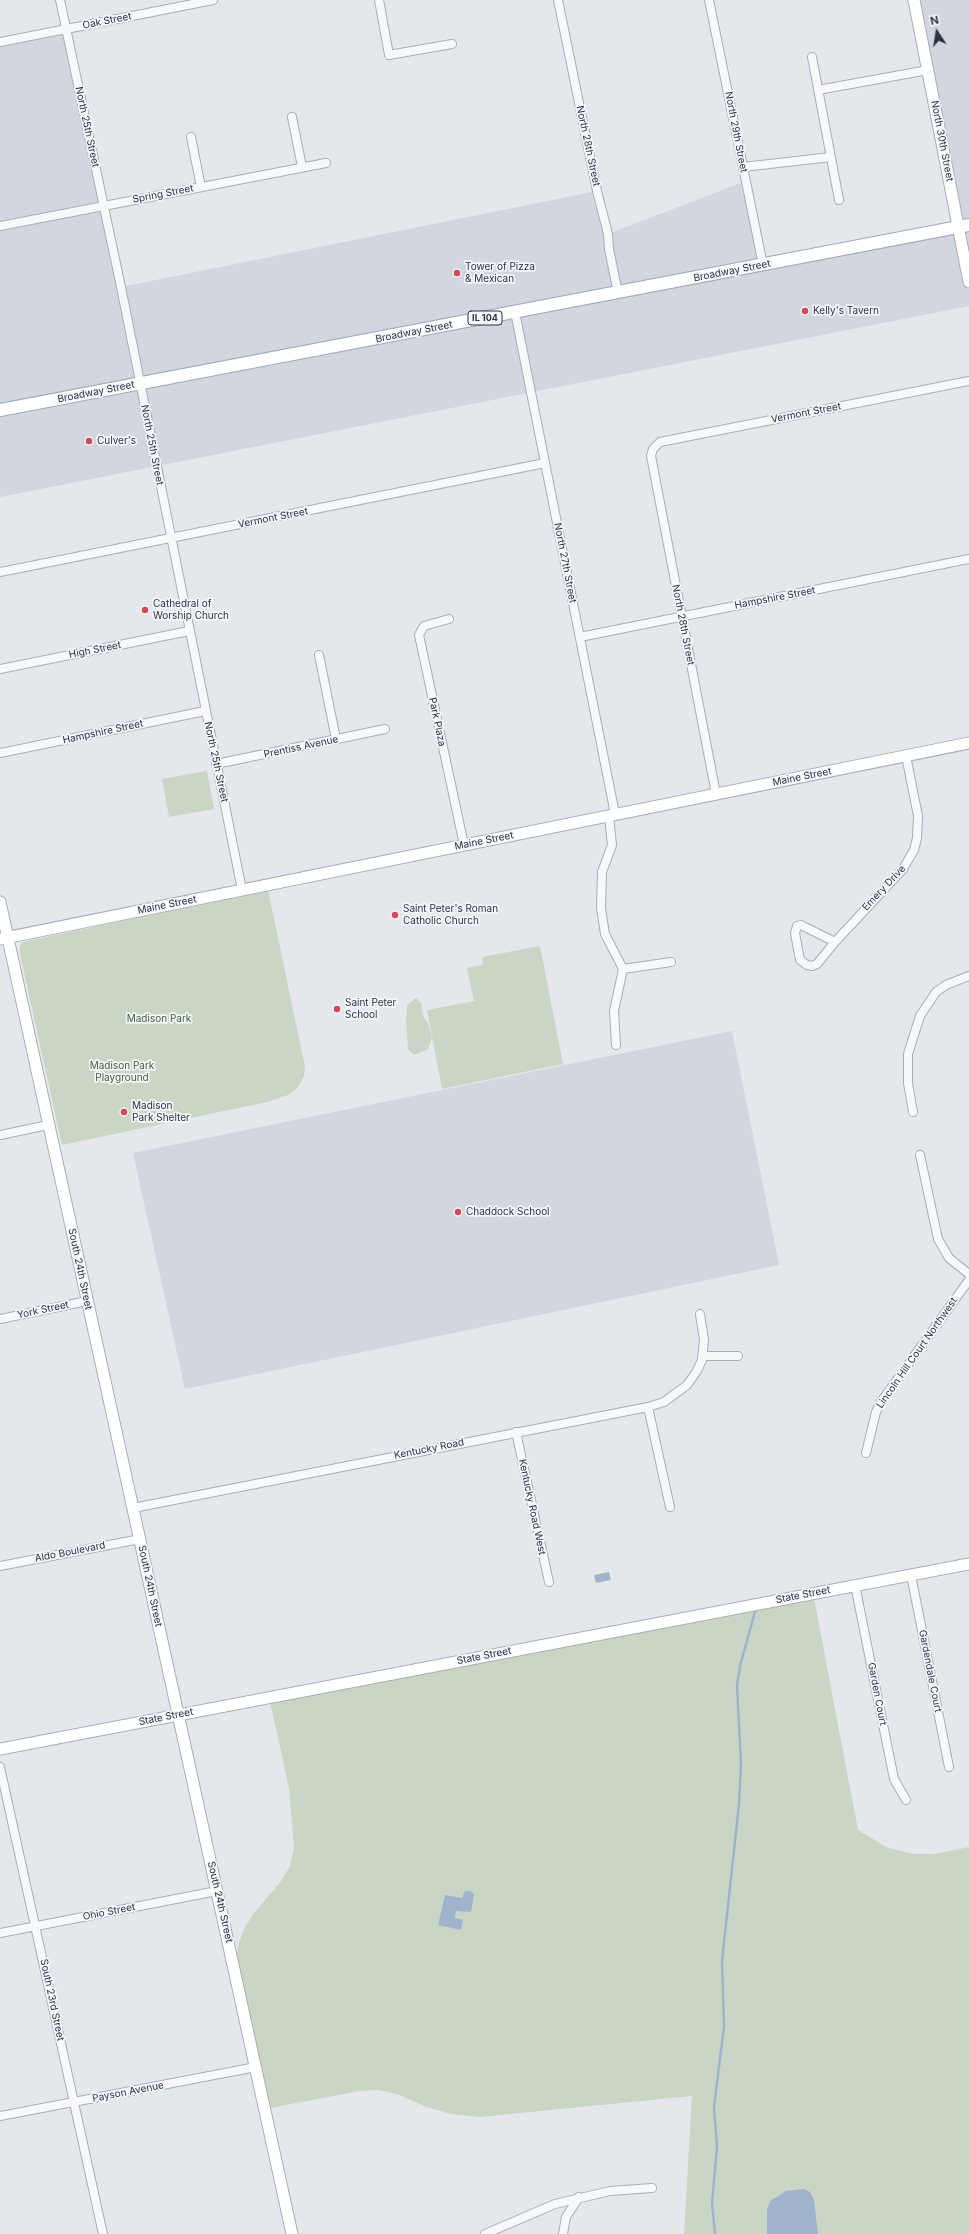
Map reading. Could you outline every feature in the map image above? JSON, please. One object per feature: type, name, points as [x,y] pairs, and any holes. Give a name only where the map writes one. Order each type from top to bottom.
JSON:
[{"type":"main road","name":"Broadway Street","points":[[0,410],[963,227]]},
{"type":"street","name":"North 25th Street","points":[[60,0],[104,206],[242,890]]},
{"type":"street","name":"Oak Street","points":[[0,42],[213,0]]},
{"type":"street","points":[[379,0],[389,55],[452,44]]},
{"type":"street","name":"North 28th Street","points":[[558,0],[597,191],[608,234],[618,292]]},
{"type":"street","name":"North 29th Street","points":[[709,0],[763,265]]},
{"type":"street","name":"North 30th Street","points":[[914,0],[963,227],[969,282]]},
{"type":"street","points":[[812,57],[839,200]]},
{"type":"street","points":[[818,90],[928,70]]},
{"type":"street","points":[[292,117],[302,167]]},
{"type":"street","points":[[191,137],[202,187]]},
{"type":"street","points":[[743,167],[832,157]]},
{"type":"street","name":"Spring Street","points":[[0,226],[326,163]]},
{"type":"street","name":"North 27th Street","points":[[515,312],[580,637],[612,815],[612,845],[602,872],[600,895],[602,923],[608,944],[623,970]]},
{"type":"street","name":"Vermont Street","points":[[651,456],[653,449],[660,442],[969,381]]},
{"type":"street","name":"North 28th Street","points":[[651,456],[716,794]]},
{"type":"street","name":"Vermont Street","points":[[0,572],[545,464]]},
{"type":"street","name":"Hampshire Street","points":[[580,637],[969,558]]},
{"type":"street","name":"Park Plaza","points":[[449,619],[424,626],[419,635],[464,845]]},
{"type":"street","name":"High Street","points":[[0,669],[189,631]]},
{"type":"street","points":[[319,655],[336,739]]},
{"type":"street","name":"Hampshire Street","points":[[0,754],[205,711]]},
{"type":"street","name":"Prentiss Avenue","points":[[216,764],[385,729]]},
{"type":"street","name":"Maine Street","points":[[4,938],[969,743]]},
{"type":"street","name":"Emery Drive","points":[[835,942],[805,925],[801,925],[795,930],[800,960],[807,965],[817,964],[835,942],[903,869],[914,850],[918,832],[918,816],[906,756]]},
{"type":"street","name":"South 24th Street","points":[[0,902],[4,938],[48,1125],[292,2234]]},
{"type":"street","points":[[616,1045],[614,1010],[623,970],[670,962]]},
{"type":"street","points":[[912,1112],[907,1068],[908,1054],[918,1022],[928,1002],[936,992],[946,985],[969,976]]},
{"type":"street","points":[[0,1135],[48,1125]]},
{"type":"street","points":[[920,1155],[938,1239],[949,1258],[969,1274]]},
{"type":"street","name":"Lincoln Hill Court Northwest","points":[[866,1453],[876,1412],[881,1402],[969,1280]]},
{"type":"street","name":"York Street","points":[[0,1319],[87,1301]]},
{"type":"street","name":"Kentucky Road","points":[[133,1508],[648,1407],[672,1398],[687,1385],[697,1371],[702,1356],[704,1340],[700,1314]]},
{"type":"street","points":[[702,1356],[738,1356]]},
{"type":"street","points":[[648,1407],[670,1507]]},
{"type":"street","name":"Kentucky Road West","points":[[516,1432],[549,1582]]},
{"type":"street","name":"Aldo Boulevard","points":[[0,1566],[140,1539]]},
{"type":"street","name":"State Street","points":[[0,1749],[969,1564]]},
{"type":"street","name":"Gardendale Court","points":[[911,1575],[949,1767]]},
{"type":"street","name":"Garden Court","points":[[855,1586],[894,1779],[906,1800]]},
{"type":"street","name":"South 23rd Street","points":[[0,1767],[103,2234]]},
{"type":"street","name":"Ohio Street","points":[[0,1933],[217,1891]]},
{"type":"street","name":"Payson Avenue","points":[[0,2116],[256,2067]]},
{"type":"street","points":[[485,2234],[533,2212],[579,2197],[610,2191],[652,2188]]},
{"type":"street","points":[[563,2234],[566,2217],[579,2197]]},
{"type":"shaded area","points":[[914,0],[969,0],[969,306],[0,497],[0,42],[66,29],[121,287],[597,191],[608,234],[746,181],[763,265],[958,228]]},
{"type":"shaded area","name":"Chaddock School","points":[[732,1031],[779,1265],[185,1389],[133,1153]]},
{"type":"green space","points":[[207,771],[214,809],[169,817],[162,779]]},
{"type":"green space","name":"Madison Park","points":[[268,890],[305,1067],[304,1076],[298,1087],[288,1095],[267,1102],[62,1145],[20,954],[20,945],[23,942]]},
{"type":"green space","points":[[540,946],[563,1064],[442,1089],[427,1010],[474,1001],[467,968],[483,965],[482,957]]},
{"type":"green space","points":[[416,998],[421,1003],[423,1016],[428,1023],[432,1038],[428,1049],[414,1055],[408,1049],[406,1020],[407,1005]]},
{"type":"green space","points":[[813,1593],[858,1830],[886,1847],[913,1854],[934,1854],[969,1847],[969,2234],[684,2234],[692,2096],[480,2117],[451,2114],[426,2107],[400,2095],[379,2090],[359,2091],[265,2109],[235,1972],[238,1946],[244,1929],[254,1913],[281,1881],[290,1866],[294,1848],[289,1788],[269,1697]]},
{"type":"water","points":[[609,1572],[611,1580],[596,1583],[594,1575]]},
{"type":"water","points":[[465,1891],[471,1891],[474,1895],[471,1912],[456,1911],[455,1918],[463,1920],[461,1930],[438,1925],[445,1895],[462,1898]]},
{"type":"water","points":[[804,2189],[810,2192],[814,2200],[818,2234],[767,2234],[767,2210],[770,2201],[786,2191]]},
{"type":"waterway","points":[[715,2234],[712,2203],[717,2147],[714,2107],[724,2026],[722,1961],[739,1804],[741,1764],[737,1685],[740,1666],[756,1608]]},
{"type":"place","name":"Tower of Pizza & Mexican","points":[[457,273]]},
{"type":"place","name":"Kelly's Tavern","points":[[805,311]]},
{"type":"place","name":"Culver's","points":[[89,441]]},
{"type":"place","name":"Cathedral of Worship Church","points":[[145,610]]},
{"type":"place","name":"Saint Peter's Roman Catholic Church","points":[[395,915]]},
{"type":"place","name":"Saint Peter School","points":[[337,1009]]},
{"type":"place","name":"Madison Park Shelter","points":[[124,1112]]},
{"type":"place","name":"Chaddock School","points":[[458,1212]]},
{"type":"park label","name":"Madison Park Playground","points":[[122,1072]]}]
